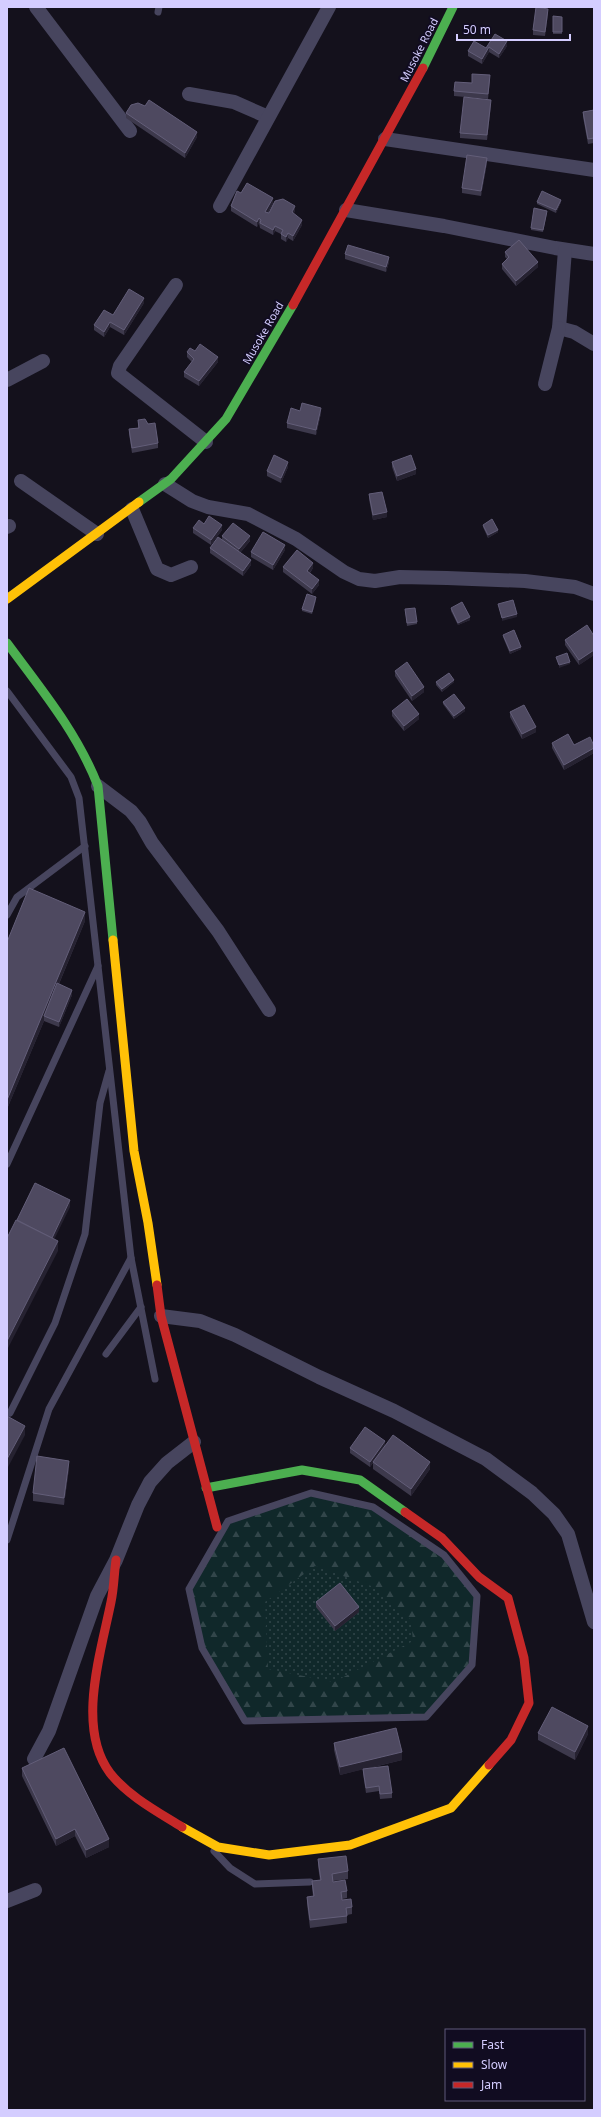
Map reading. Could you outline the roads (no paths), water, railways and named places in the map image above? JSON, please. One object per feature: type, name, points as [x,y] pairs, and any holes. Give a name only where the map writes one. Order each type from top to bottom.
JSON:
[{"type":"street","points":[[36,7],[130,131]]},
{"type":"street","points":[[220,206],[329,7]]},
{"type":"street","name":"Musoke Road","points":[[7,599],[165,484],[206,442],[230,413],[323,253],[422,72],[453,7]]},
{"type":"street","points":[[189,94],[234,102],[268,117]]},
{"type":"street","points":[[385,139],[594,170]]},
{"type":"street","points":[[346,210],[444,226],[565,250],[594,254]]},
{"type":"street","points":[[545,384],[559,328],[565,250]]},
{"type":"street","points":[[176,285],[120,366],[118,372],[206,442]]},
{"type":"street","points":[[559,328],[574,332],[594,344]]},
{"type":"street","points":[[7,380],[43,361]]},
{"type":"street","points":[[21,481],[97,534]]},
{"type":"street","points":[[165,484],[197,503],[208,507],[248,514],[296,539],[328,562],[359,579],[375,581],[400,577],[525,581],[575,587],[594,594]]},
{"type":"street","points":[[132,509],[157,569],[171,575],[191,567]]},
{"type":"street","points":[[7,643],[80,744],[91,764],[98,786],[134,1150],[148,1223],[161,1316],[217,1527]]},
{"type":"street","points":[[98,786],[131,811],[140,822],[152,844],[218,931],[269,1010]]},
{"type":"street","points":[[161,1316],[200,1321],[235,1335],[319,1377],[394,1411],[486,1459],[532,1493],[554,1514],[568,1534],[594,1622]]},
{"type":"street","points":[[34,1759],[49,1731],[97,1596],[116,1560],[138,1505],[150,1482],[167,1463],[194,1442]]},
{"type":"street","points":[[116,1560],[111,1602],[100,1653],[94,1703],[93,1734],[95,1745],[109,1772],[128,1791],[206,1842],[218,1847],[269,1855],[350,1845],[451,1808],[511,1740],[529,1703],[524,1658],[508,1598],[479,1576],[442,1538],[360,1480],[302,1470],[206,1488]]},
{"type":"street","points":[[7,1901],[35,1890]]},
{"type":"lane","points":[[7,691],[71,777],[79,798],[131,1258],[155,1379]]},
{"type":"lane","points":[[7,915],[17,897],[85,846]]},
{"type":"lane","points":[[7,1164],[99,965]]},
{"type":"lane","points":[[10,1413],[55,1323],[85,1234],[100,1103],[110,1067]]},
{"type":"lane","points":[[7,1540],[49,1409],[131,1258]]},
{"type":"lane","points":[[106,1354],[141,1307]]},
{"type":"lane","points":[[311,1493],[373,1507],[444,1556],[477,1596],[472,1665],[426,1716],[245,1721],[202,1648],[189,1588],[228,1521],[311,1493]]},
{"type":"lane","points":[[206,1842],[230,1868],[255,1884],[310,1882]]}]
